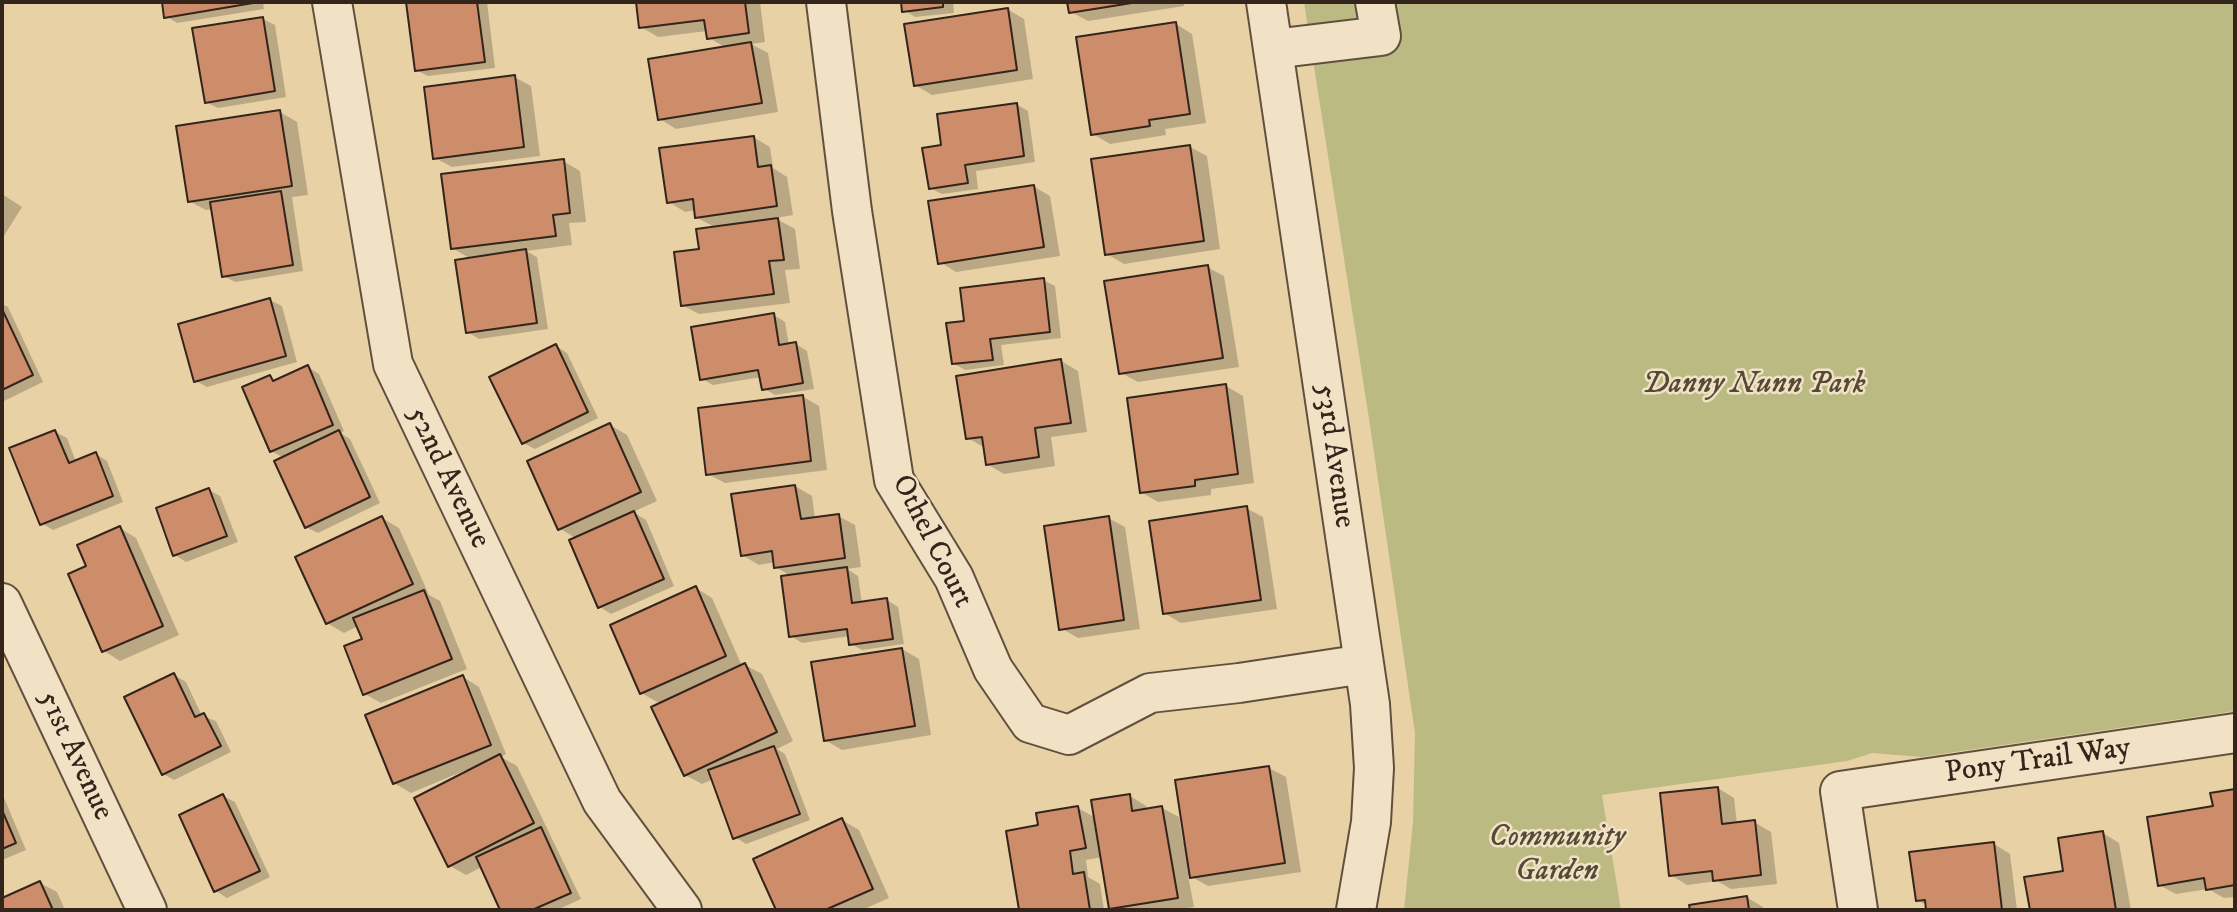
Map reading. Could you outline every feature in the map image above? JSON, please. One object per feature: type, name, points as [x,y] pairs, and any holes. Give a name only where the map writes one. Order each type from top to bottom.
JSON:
[{"type":"street","name":"52nd Avenue","points":[[332,2],[393,364],[602,801],[682,910]]},
{"type":"street","name":"Othel Court","points":[[826,2],[852,211],[894,480],[954,578],[993,670],[1030,723],[1069,735],[1150,693],[1364,664]]},
{"type":"street","name":"53rd Avenue","points":[[1266,2],[1364,664],[1374,768],[1371,822],[1356,910]]},
{"type":"street","points":[[1273,49],[1381,36],[1376,2]]},
{"type":"street","name":"51st Avenue","points":[[2,603],[147,910]]},
{"type":"street","name":"Pony Trail Way","points":[[1858,910],[1840,791],[2235,733]]},
{"type":"green space","name":"Danny Nunn Park","points":[[1304,2],[2235,2],[2235,711],[1921,757],[1872,753],[1847,761],[1602,795],[1621,910],[1404,910],[1413,822],[1415,733]]},
{"type":"building","points":[[162,2],[253,2],[253,3],[164,18]]},
{"type":"building","points":[[406,2],[477,2],[485,62],[415,71]]},
{"type":"building","points":[[636,2],[745,2],[749,33],[707,39],[704,20],[639,28]]},
{"type":"building","points":[[901,2],[943,2],[943,7],[902,12]]},
{"type":"building","points":[[1067,2],[1138,2],[1069,13]]},
{"type":"building","points":[[1008,8],[1017,70],[914,86],[904,24]]},
{"type":"building","points":[[263,17],[275,91],[205,103],[192,28]]},
{"type":"building","points":[[1176,22],[1190,114],[1149,120],[1150,126],[1091,135],[1076,37]]},
{"type":"building","points":[[751,42],[762,103],[658,120],[648,59]]},
{"type":"building","points":[[515,75],[524,147],[433,159],[424,87]]},
{"type":"building","points":[[1017,103],[1024,156],[965,165],[968,183],[929,189],[922,148],[941,145],[937,114]]},
{"type":"building","points":[[280,110],[292,186],[188,202],[176,126]]},
{"type":"building","points":[[754,136],[758,167],[771,165],[777,206],[695,218],[693,199],[667,203],[659,148]]},
{"type":"building","points":[[1190,145],[1204,241],[1105,255],[1091,159]]},
{"type":"building","points":[[564,159],[570,213],[553,215],[556,236],[451,249],[441,174]]},
{"type":"building","points":[[1034,185],[1044,247],[938,264],[928,201]]},
{"type":"building","points":[[281,191],[293,265],[222,277],[210,202]]},
{"type":"building","points":[[778,218],[784,260],[769,261],[774,294],[681,306],[674,252],[699,249],[696,229]]},
{"type":"building","points":[[526,249],[537,323],[466,333],[455,260]]},
{"type":"building","points":[[1208,265],[1223,358],[1119,374],[1104,281]]},
{"type":"building","points":[[1044,278],[1050,332],[990,339],[993,360],[952,364],[946,323],[964,321],[960,288]]},
{"type":"building","points":[[270,298],[286,356],[194,382],[178,324]]},
{"type":"building","points":[[2,309],[33,375],[2,390]]},
{"type":"building","points":[[774,313],[779,345],[796,342],[803,383],[762,390],[758,370],[700,380],[691,327]]},
{"type":"building","points":[[556,344],[588,412],[522,444],[489,377]]},
{"type":"building","points":[[1061,359],[1071,423],[1035,428],[1039,457],[986,465],[982,437],[966,439],[956,376]]},
{"type":"building","points":[[308,365],[333,425],[270,452],[242,387],[270,375],[273,381]]},
{"type":"building","points":[[1226,384],[1238,474],[1195,480],[1195,486],[1140,493],[1127,398]]},
{"type":"building","points":[[803,395],[811,461],[706,475],[698,408]]},
{"type":"building","points":[[610,423],[641,492],[558,530],[527,461]]},
{"type":"building","points":[[55,430],[69,463],[96,452],[113,496],[40,525],[9,448]]},
{"type":"building","points":[[339,430],[370,497],[305,528],[274,461]]},
{"type":"building","points":[[795,485],[801,519],[839,514],[845,558],[774,568],[772,551],[741,556],[731,494]]},
{"type":"building","points":[[209,488],[227,536],[173,556],[156,508]]},
{"type":"building","points":[[1247,506],[1261,600],[1163,614],[1149,521]]},
{"type":"building","points":[[634,511],[664,579],[598,608],[569,540]]},
{"type":"building","points":[[382,516],[413,584],[326,624],[295,557]]},
{"type":"building","points":[[1109,516],[1124,620],[1059,630],[1044,526]]},
{"type":"building","points":[[120,526],[163,626],[102,652],[68,574],[86,566],[77,545]]},
{"type":"building","points":[[847,567],[852,603],[887,598],[893,639],[849,645],[847,629],[789,637],[781,576]]},
{"type":"building","points":[[696,586],[726,656],[640,694],[610,625]]},
{"type":"building","points":[[424,590],[452,659],[363,695],[344,646],[362,639],[353,618]]},
{"type":"building","points":[[902,648],[915,726],[824,741],[811,662]]},
{"type":"building","points":[[745,663],[777,732],[684,776],[651,707]]},
{"type":"building","points":[[174,673],[195,717],[204,713],[221,746],[162,775],[124,697]]},
{"type":"building","points":[[463,675],[491,745],[393,784],[365,715]]},
{"type":"building","points":[[774,746],[800,814],[733,839],[708,770]]},
{"type":"building","points":[[500,754],[534,823],[448,867],[414,798]]},
{"type":"building","points":[[1269,766],[1285,863],[1190,878],[1175,780]]},
{"type":"building","points":[[1718,787],[1722,824],[1755,820],[1761,875],[1713,881],[1712,871],[1669,876],[1660,793]]},
{"type":"building","points":[[2235,789],[2235,885],[2206,890],[2204,878],[2158,886],[2147,817],[2213,806],[2210,793]]},
{"type":"building","points":[[223,794],[260,871],[214,892],[179,815]]},
{"type":"building","points":[[1130,794],[1132,811],[1162,806],[1178,898],[1109,909],[1091,800]]},
{"type":"building","points":[[1078,806],[1086,848],[1070,851],[1073,874],[1084,872],[1090,910],[1019,910],[1006,831],[1038,825],[1036,813]]},
{"type":"building","points":[[2,810],[16,843],[2,849]]},
{"type":"building","points":[[842,818],[873,889],[825,910],[776,910],[753,859]]},
{"type":"building","points":[[541,827],[571,893],[532,910],[500,910],[476,857]]},
{"type":"building","points":[[2103,831],[2116,910],[2030,910],[2024,877],[2063,871],[2058,838]]},
{"type":"building","points":[[1994,842],[2002,910],[1926,910],[1925,900],[1916,901],[1909,852]]},
{"type":"building","points":[[40,881],[53,910],[2,910],[2,898]]},
{"type":"building","points":[[1747,896],[1749,910],[1690,910],[1689,905]]},
{"type":"park label","name":"Community Garden","points":[[1557,856]]}]
